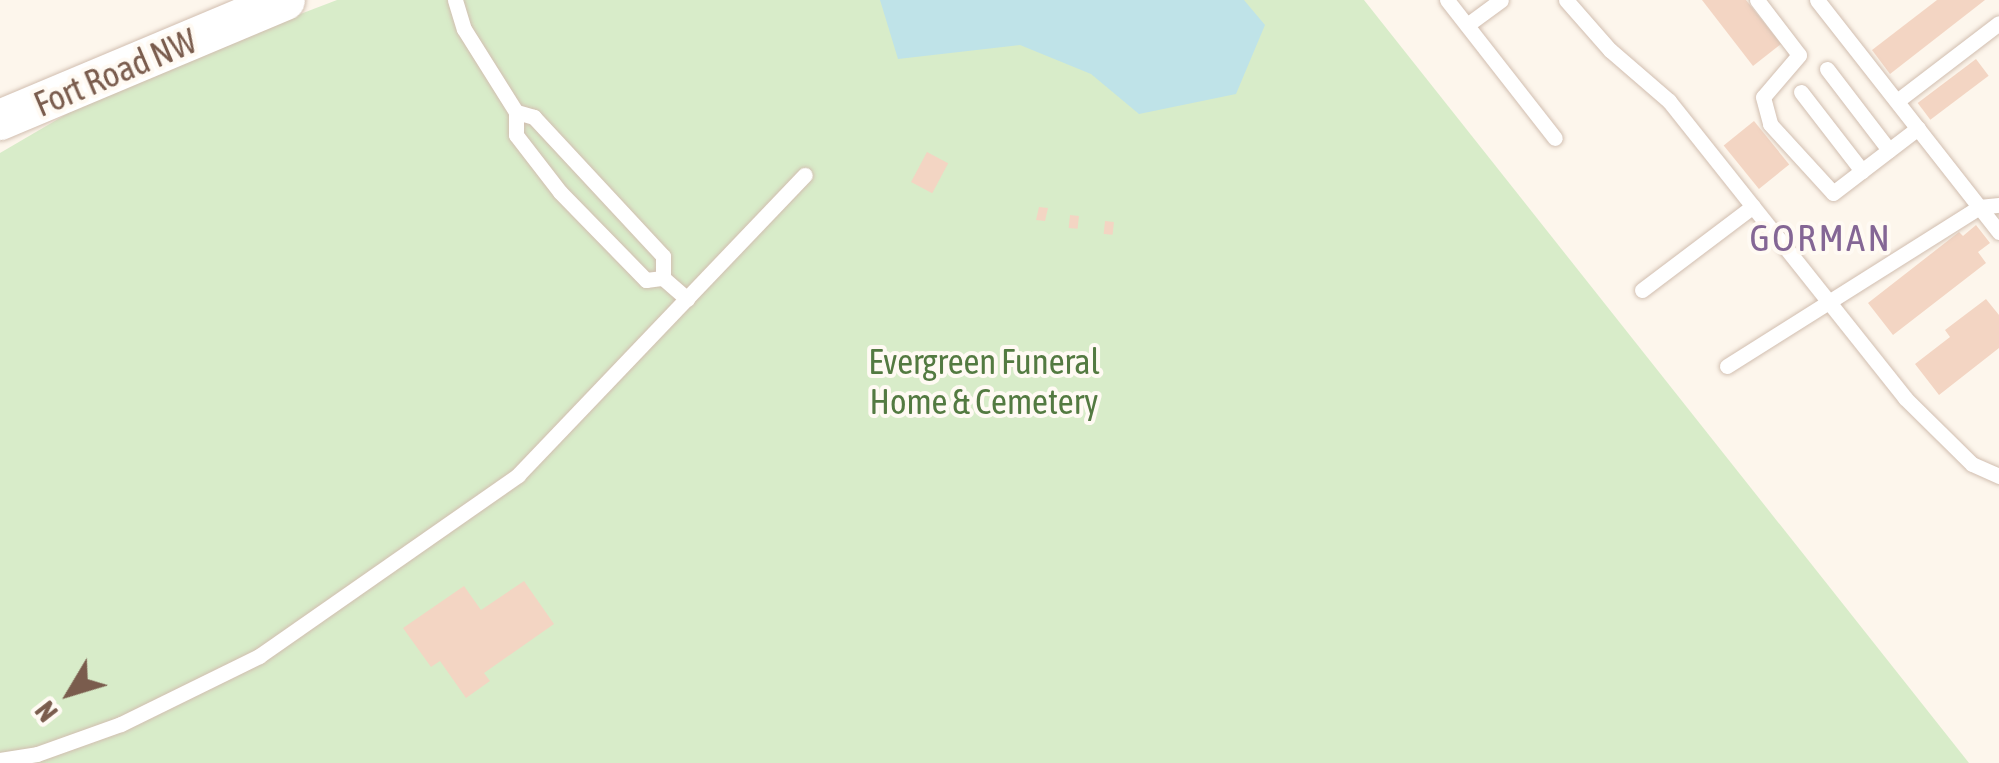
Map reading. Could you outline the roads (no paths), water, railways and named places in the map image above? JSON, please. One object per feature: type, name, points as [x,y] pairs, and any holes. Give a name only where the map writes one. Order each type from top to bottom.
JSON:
[{"type":"street","name":"Fort Road NW","points":[[0,120],[285,0]]},
{"type":"lane","points":[[454,0],[464,29],[516,112],[516,134],[560,192],[646,280],[662,278],[687,298]]},
{"type":"lane","points":[[1447,0],[1555,138]]},
{"type":"lane","points":[[1467,26],[1501,0]]},
{"type":"lane","points":[[1566,0],[1610,50],[1670,101],[1905,398],[1972,464],[1999,476]]},
{"type":"lane","points":[[1756,0],[1799,54],[1763,97],[1770,124],[1832,193],[1918,128]]},
{"type":"lane","points":[[1818,0],[1999,232]]},
{"type":"lane","points":[[1897,102],[1999,23]]},
{"type":"lane","points":[[1827,69],[1890,150]]},
{"type":"lane","points":[[1801,92],[1862,171]]},
{"type":"lane","points":[[516,112],[534,117],[663,256],[662,278]]},
{"type":"lane","points":[[0,760],[37,754],[121,724],[259,656],[518,476],[805,174]]},
{"type":"lane","points":[[1642,290],[1752,206]]},
{"type":"lane","points":[[1727,366],[1979,207],[1999,206]]},
{"type":"water","points":[[880,0],[1244,0],[1265,25],[1236,94],[1139,114],[1091,74],[1020,45],[898,59]]},
{"type":"district","name":"GORMAN","points":[[1821,238]]},
{"type":"park label","name":"Evergreen Funeral Home & Cemetery","points":[[984,381]]}]
